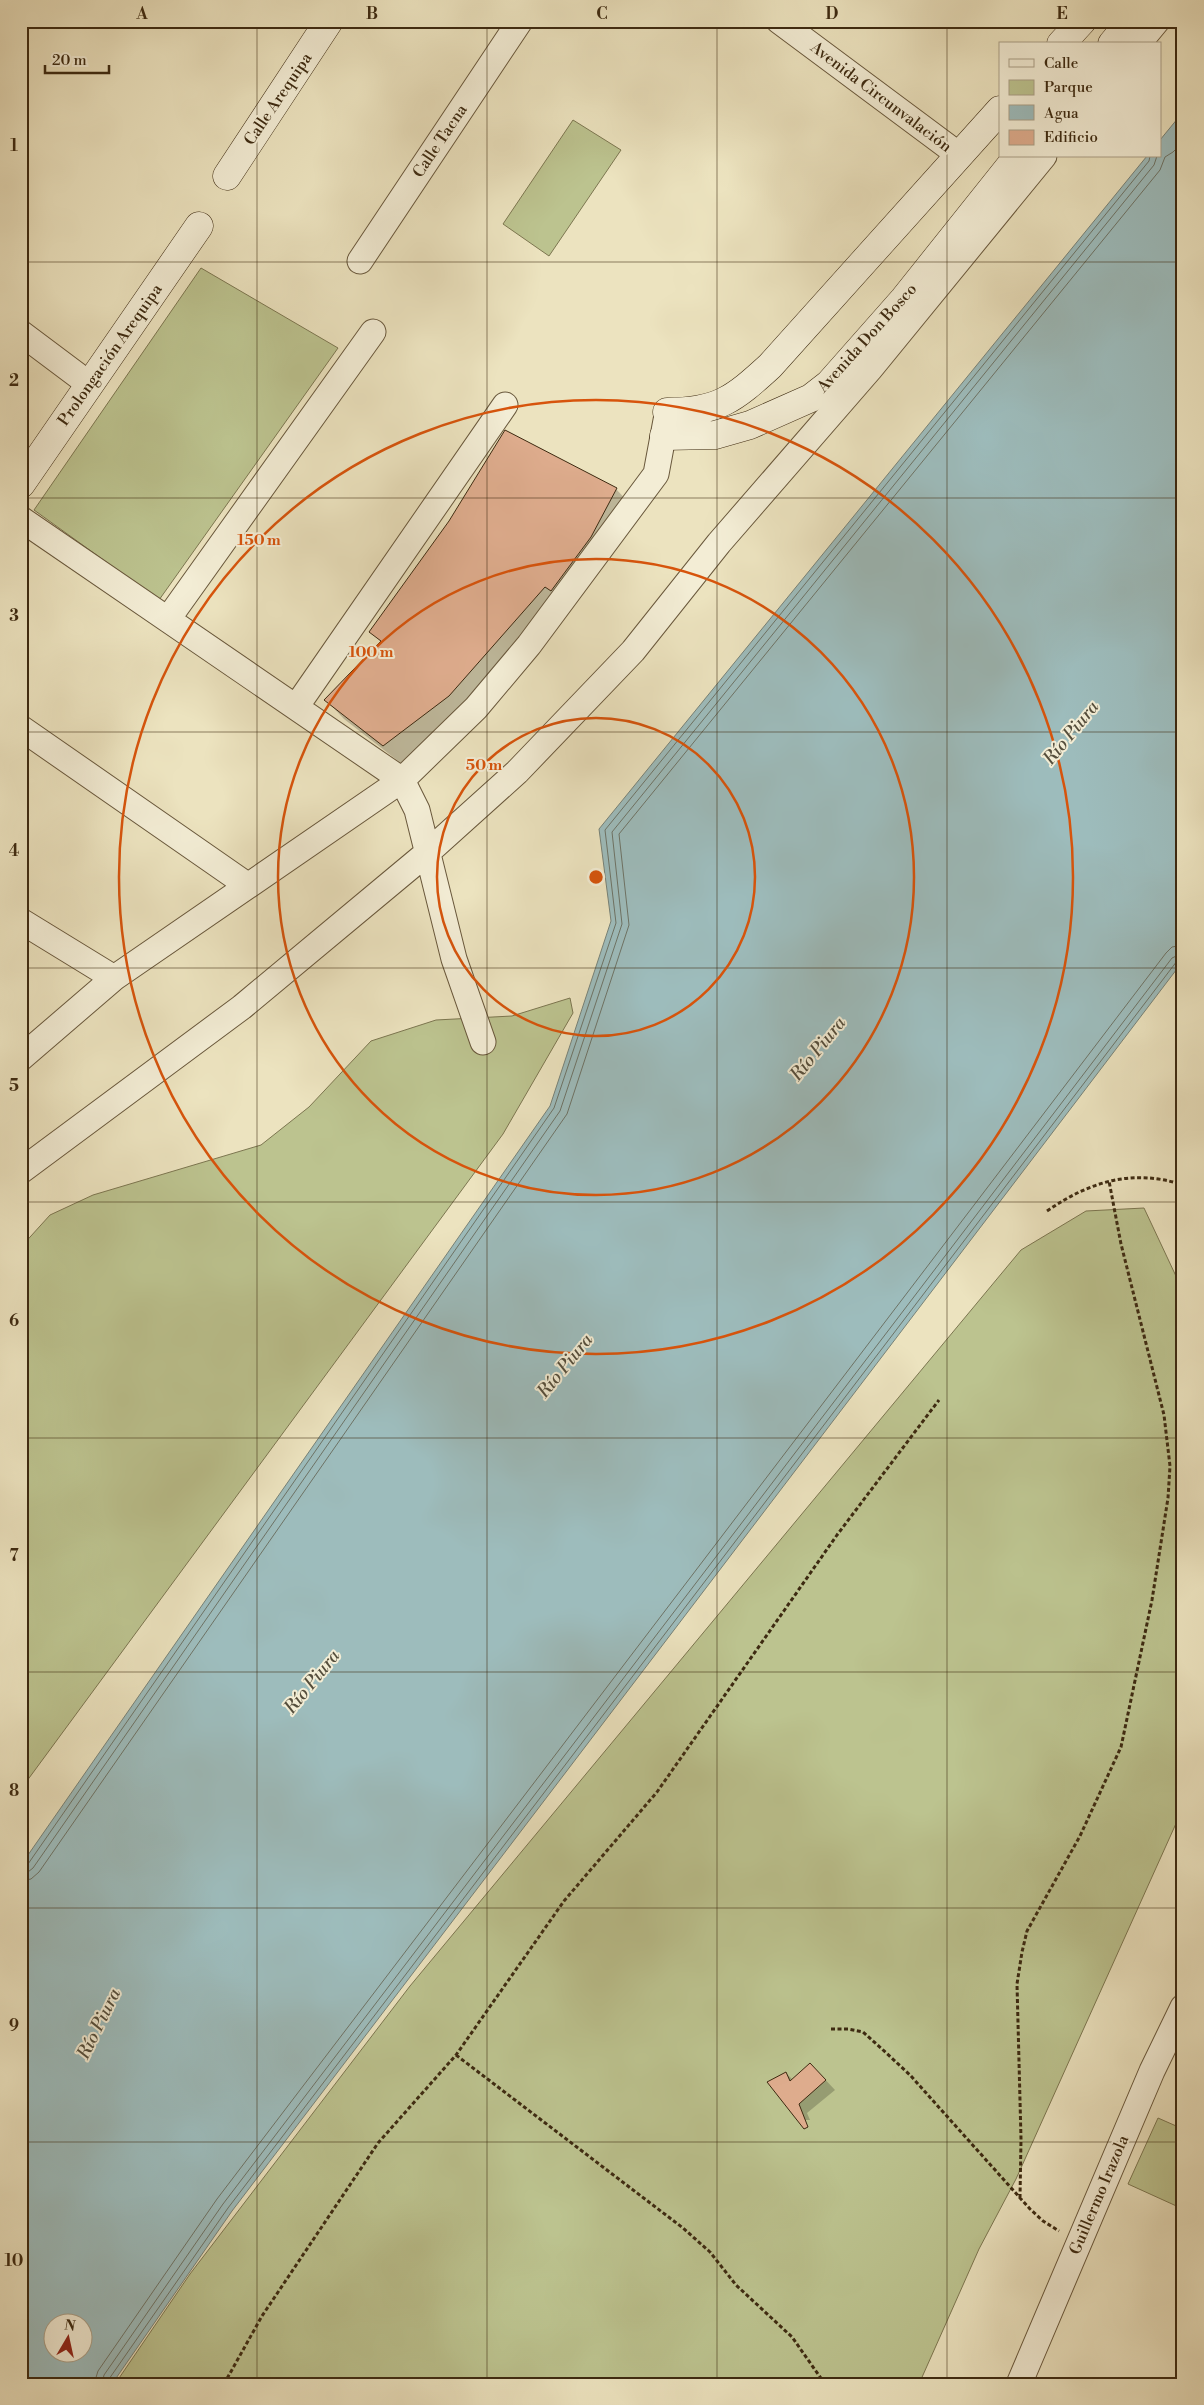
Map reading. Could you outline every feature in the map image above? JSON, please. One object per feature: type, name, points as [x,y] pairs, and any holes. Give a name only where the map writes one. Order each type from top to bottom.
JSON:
[{"type":"main road","name":"Calle Arequipa","points":[[226,176],[330,21]]},
{"type":"main road","points":[[1063,42],[1082,21]]},
{"type":"main road","points":[[1114,42],[1131,21]]},
{"type":"main road","points":[[666,424],[691,412],[715,406],[729,400],[744,390],[770,366],[999,111]]},
{"type":"main road","name":"Avenida Don Bosco","points":[[666,424],[715,435],[750,425],[811,398],[829,384],[904,299],[1016,158]]},
{"type":"main road","name":"Prolongación Arequipa","points":[[21,484],[199,226]]},
{"type":"street","name":"Calle Tacna","points":[[360,261],[520,21]]},
{"type":"street","name":"Avenida Circunvalación","points":[[779,21],[959,155]]},
{"type":"street","points":[[1140,42],[1157,21]]},
{"type":"street","points":[[21,1171],[242,1007],[427,853],[517,772],[633,651],[719,543],[870,369],[1042,158]]},
{"type":"street","points":[[168,619],[373,332]]},
{"type":"street","points":[[21,333],[89,384]]},
{"type":"street","points":[[296,707],[505,405]]},
{"type":"street","points":[[21,1058],[114,978],[402,780],[476,708],[529,645],[656,474],[666,424]]},
{"type":"street","points":[[21,519],[402,780],[417,810],[454,959],[484,1042]]},
{"type":"street","points":[[21,728],[247,885]]},
{"type":"street","points":[[21,921],[114,978]]},
{"type":"street","name":"Guillermo Irazola","points":[[1019,2384],[1152,2071],[1183,2007]]},
{"type":"path","points":[[1047,1211],[1070,1196],[1094,1184],[1109,1181],[1148,1177],[1183,1185]]},
{"type":"path","points":[[1020,2198],[1021,2140],[1017,1984],[1022,1952],[1027,1931],[1080,1836],[1121,1747],[1152,1600],[1168,1498],[1170,1466],[1164,1415],[1121,1244],[1109,1181]]},
{"type":"path","points":[[224,2384],[262,2316],[378,2144],[456,2054],[564,1901],[656,1792],[836,1535],[939,1400]]},
{"type":"path","points":[[832,2029],[848,2029],[863,2032],[910,2075],[1020,2198],[1043,2221],[1079,2243]]},
{"type":"path","points":[[456,2054],[684,2228],[710,2252],[736,2285],[792,2337],[825,2384]]},
{"type":"green space","points":[[573,120],[621,150],[549,256],[503,224]]},
{"type":"green space","points":[[201,268],[338,348],[159,600],[34,510]]},
{"type":"green space","points":[[570,998],[573,1013],[503,1134],[21,1789],[21,1247],[50,1215],[93,1195],[261,1145],[309,1107],[371,1041],[436,1020],[512,1016]]},
{"type":"green space","points":[[1144,1208],[1183,1291],[1183,1808],[1016,2179],[979,2249],[919,2384],[115,2384],[190,2274],[410,1986],[1021,1250],[1086,1211]]},
{"type":"green space","points":[[1158,2118],[1183,2129],[1183,2209],[1128,2184]]},
{"type":"water","name":"Río Piura","points":[[1183,112],[1183,961],[232,2211],[112,2384],[21,2384],[21,1865],[550,1106],[611,921],[599,829],[1145,158],[1162,158],[1162,138]]},
{"type":"building","points":[[505,430],[617,488],[591,537],[551,591],[545,587],[449,696],[383,746],[324,700],[381,641],[369,632],[449,521]]},
{"type":"building","points":[[810,2063],[826,2080],[799,2104],[808,2127],[804,2129],[767,2082],[786,2072],[790,2081]]}]
